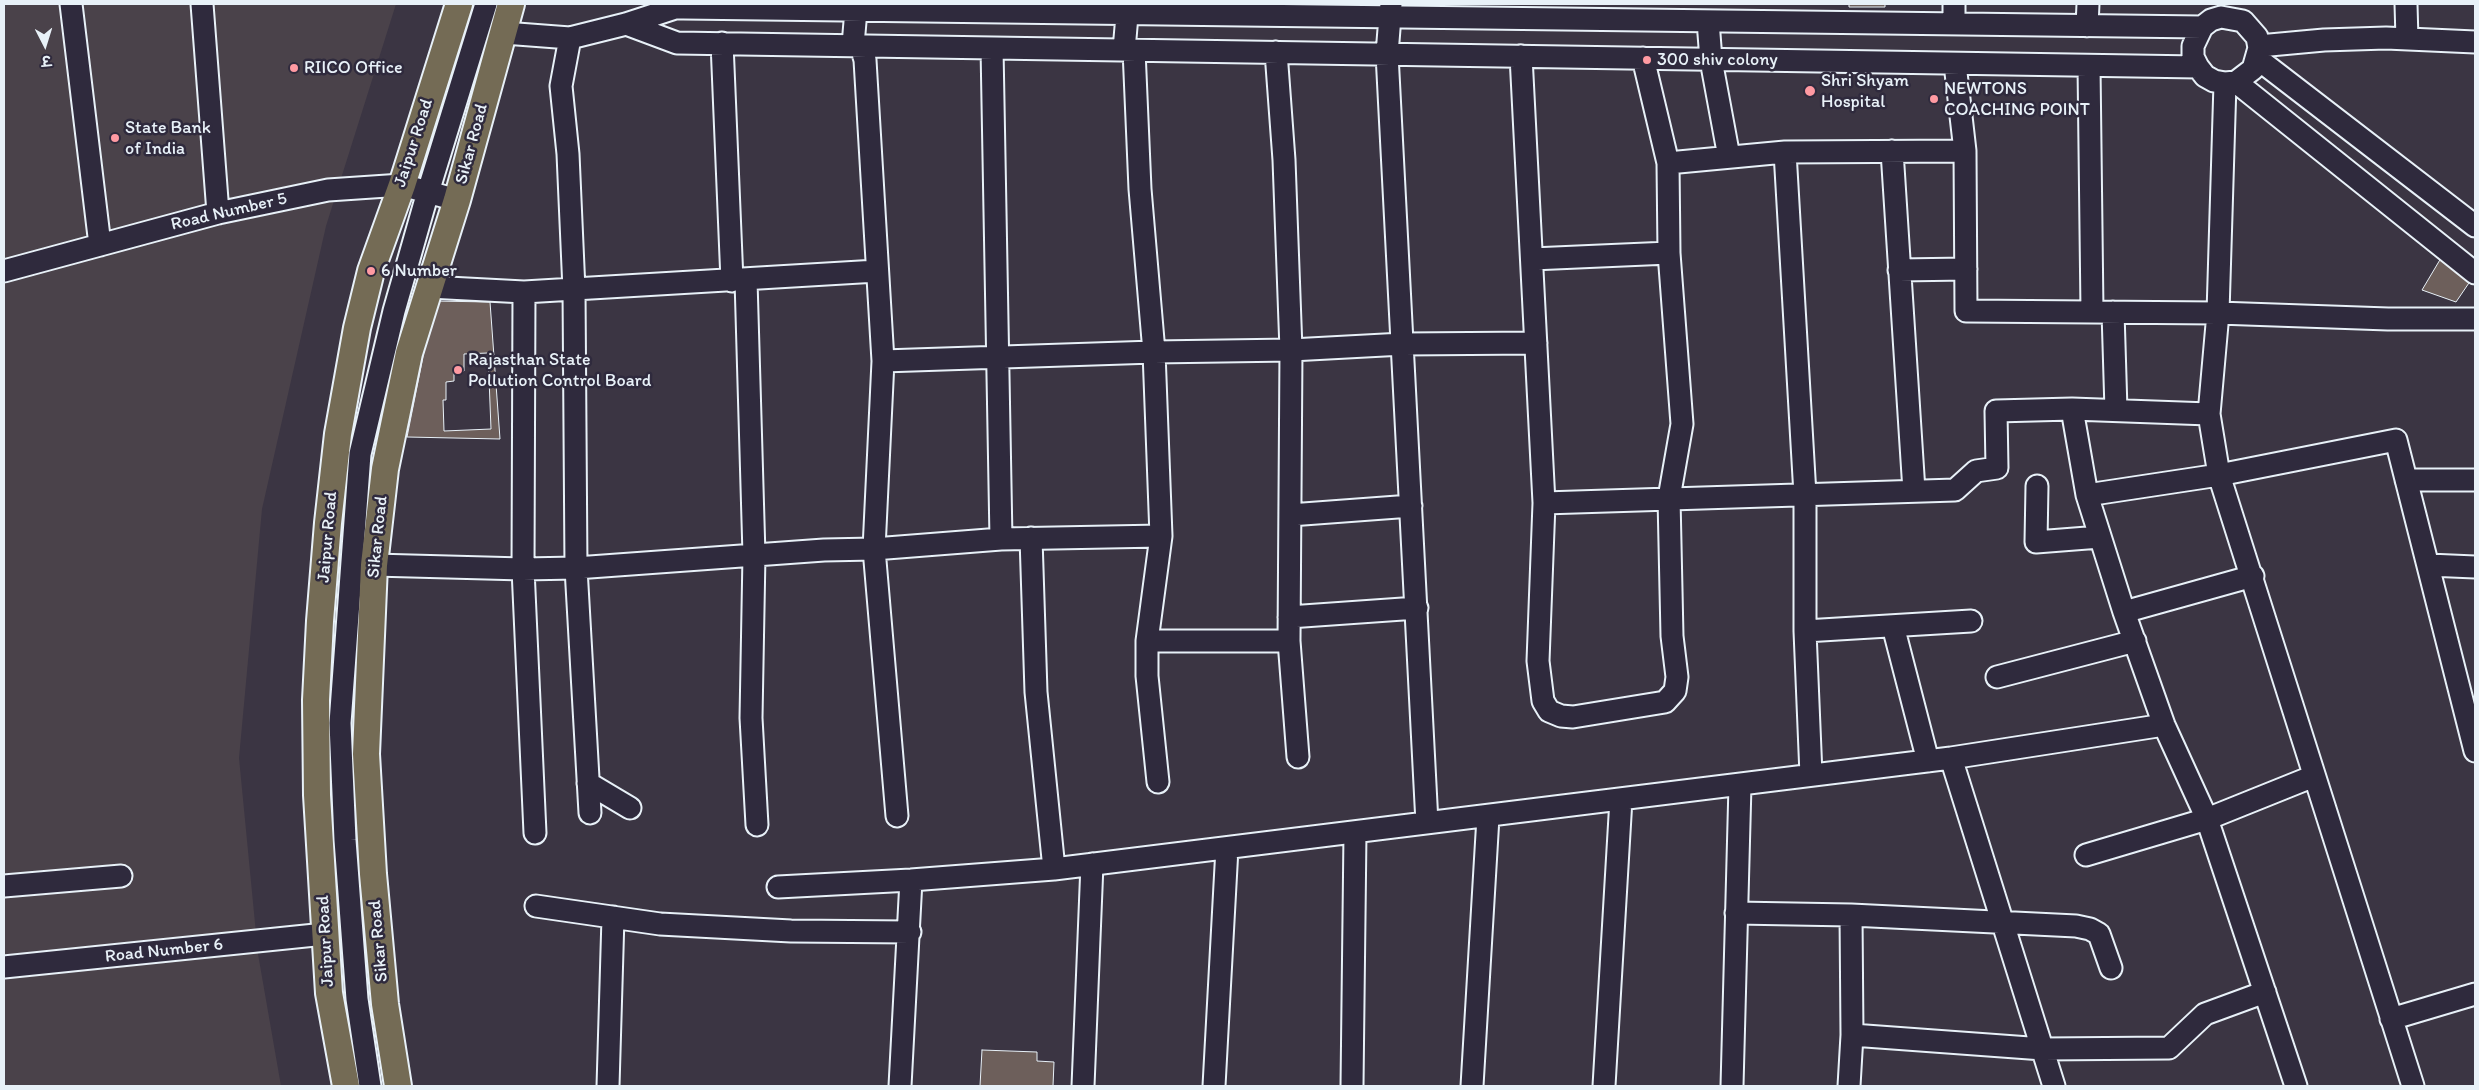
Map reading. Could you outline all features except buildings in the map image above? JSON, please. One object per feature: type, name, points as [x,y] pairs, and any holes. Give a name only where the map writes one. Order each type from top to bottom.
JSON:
[{"type":"main road","name":"Jaipur Road","points":[[346,1086],[328,993],[317,794],[316,700],[320,621],[338,434],[357,328],[371,271],[402,185],[459,4]]},
{"type":"main road","name":"Sikar Road","points":[[398,1086],[382,976],[373,874],[366,754],[374,566],[385,469],[409,353],[428,287],[457,200],[475,127],[511,4]]},
{"type":"street","points":[[71,4],[100,245]]},
{"type":"street","points":[[202,4],[218,214]]},
{"type":"street","points":[[370,1086],[357,998],[345,840],[340,723],[360,454],[394,311],[428,192],[486,4]]},
{"type":"street","points":[[2087,26],[2088,4]]},
{"type":"street","points":[[2406,4],[2407,39]]},
{"type":"street","points":[[504,33],[570,38],[626,24],[684,6],[827,7],[856,10],[956,8],[1670,12],[1708,21],[1826,13],[1954,14],[2087,26],[2202,27]]},
{"type":"street","points":[[1127,9],[1154,352],[1161,536],[1147,641],[1147,676],[1158,782]]},
{"type":"street","points":[[856,10],[857,45],[865,60],[883,361],[874,549],[897,816]]},
{"type":"street","points":[[1390,10],[1387,54],[1427,823]]},
{"type":"street","points":[[2232,11],[2251,28],[2258,53],[2254,69],[2231,82],[2214,81],[2205,76],[2193,58],[2193,46],[2202,27],[2211,20],[2222,17],[2232,11]]},
{"type":"street","points":[[1708,21],[1711,60],[1729,157]]},
{"type":"street","points":[[626,24],[677,43],[2198,67]]},
{"type":"street","points":[[570,38],[560,86],[568,154],[574,290],[576,568],[590,813]]},
{"type":"street","points":[[2258,53],[2324,40],[2407,39],[2475,42]]},
{"type":"street","points":[[722,43],[739,280],[754,555],[751,718],[757,825]]},
{"type":"street","points":[[992,48],[1001,539]]},
{"type":"street","points":[[1276,52],[1284,160],[1291,350],[1289,641],[1298,757]]},
{"type":"street","points":[[2258,53],[2475,226]]},
{"type":"street","points":[[1521,56],[1544,503],[1538,661],[1543,701],[1549,711],[1561,716],[1573,717],[1665,702],[1675,691],[1677,676],[1672,636],[1669,498],[1682,424],[1669,253],[1668,163],[1643,58]]},
{"type":"street","points":[[1955,64],[1965,150],[1966,311],[2218,313],[2388,319],[2475,319]]},
{"type":"street","points":[[2089,66],[2103,312],[2116,410]]},
{"type":"street","points":[[2231,82],[2475,273]]},
{"type":"street","points":[[2231,82],[2218,313],[2209,414],[2219,475],[2253,576],[2390,1019],[2413,1086]]},
{"type":"street","points":[[1668,163],[1785,152],[1965,150]]},
{"type":"street","points":[[1892,151],[1914,491]]},
{"type":"street","points":[[1785,152],[1805,495],[1805,631],[1811,775]]},
{"type":"street","name":"Road Number 5","points":[[4,271],[218,214],[328,190],[402,185],[457,200]]},
{"type":"street","points":[[1532,259],[1669,253]]},
{"type":"street","points":[[1899,270],[1966,270]]},
{"type":"street","points":[[428,287],[524,292],[878,271]]},
{"type":"street","points":[[524,292],[523,569],[535,833]]},
{"type":"street","points":[[883,361],[1154,352],[1291,350],[1403,344],[1536,343]]},
{"type":"street","points":[[1544,503],[1955,490],[1976,471],[1997,468],[1996,411],[2072,409],[2209,414]]},
{"type":"street","points":[[2072,409],[2087,495],[2124,612],[2164,725],[2207,819],[2296,1086]]},
{"type":"street","points":[[2087,495],[2219,475],[2396,440],[2475,751]]},
{"type":"street","points":[[2406,480],[2475,480]]},
{"type":"street","points":[[2037,486],[2036,542],[2100,537]]},
{"type":"street","points":[[1290,515],[1411,506]]},
{"type":"street","points":[[374,566],[523,569],[576,568],[1001,539],[1161,536]]},
{"type":"street","points":[[1031,538],[1036,692],[1054,869]]},
{"type":"street","points":[[2428,565],[2475,567]]},
{"type":"street","points":[[2124,612],[2253,576]]},
{"type":"street","points":[[1289,617],[1417,608]]},
{"type":"street","points":[[1805,631],[1971,621]]},
{"type":"street","points":[[1893,626],[1928,761]]},
{"type":"street","points":[[1147,641],[1289,641]]},
{"type":"street","points":[[1997,678],[2135,641]]},
{"type":"street","points":[[778,887],[911,880],[1054,869],[1488,817],[1928,761],[2164,725]]},
{"type":"street","points":[[1951,758],[2054,1086]]},
{"type":"street","points":[[2086,855],[2207,819],[2314,776]]},
{"type":"street","points":[[588,783],[630,808]]},
{"type":"street","points":[[1732,1086],[1740,785]]},
{"type":"street","points":[[1604,1086],[1620,799]]},
{"type":"street","points":[[1472,1086],[1488,817]]},
{"type":"street","points":[[1352,1086],[1355,833]]},
{"type":"street","points":[[1214,1086],[1227,848]]},
{"type":"street","points":[[1083,1086],[1092,864]]},
{"type":"street","points":[[4,886],[120,876]]},
{"type":"street","points":[[900,1086],[910,932],[911,880]]},
{"type":"street","points":[[536,906],[660,924],[791,931],[910,932]]},
{"type":"street","points":[[1736,913],[1851,915],[2076,926],[2090,929],[2099,934],[2111,968]]},
{"type":"street","points":[[1849,1086],[1852,1035],[1851,915]]},
{"type":"street","points":[[608,1086],[614,917]]},
{"type":"street","name":"Road Number 6","points":[[4,967],[325,934]]},
{"type":"street","points":[[1852,1035],[2042,1049],[2169,1048],[2205,1014],[2265,992]]},
{"type":"street","points":[[2390,1019],[2475,994]]},
{"type":"shaded area","points":[[4,4],[396,4],[326,226],[262,509],[239,758],[258,954],[281,1086],[4,1086]]},
{"type":"place","name":"300 shiv colony","points":[[1647,60]]},
{"type":"place","name":"RIICO Office","points":[[294,68]]},
{"type":"place","name":"Shri Shyam Hospital","points":[[1810,91]]},
{"type":"place","name":"NEWTONS COACHING POINT","points":[[1934,99]]},
{"type":"place","name":"State Bank of India","points":[[115,138]]},
{"type":"place","name":"6 Number","points":[[371,271]]},
{"type":"place","name":"Rajasthan State Pollution Control Board","points":[[458,370]]}]
